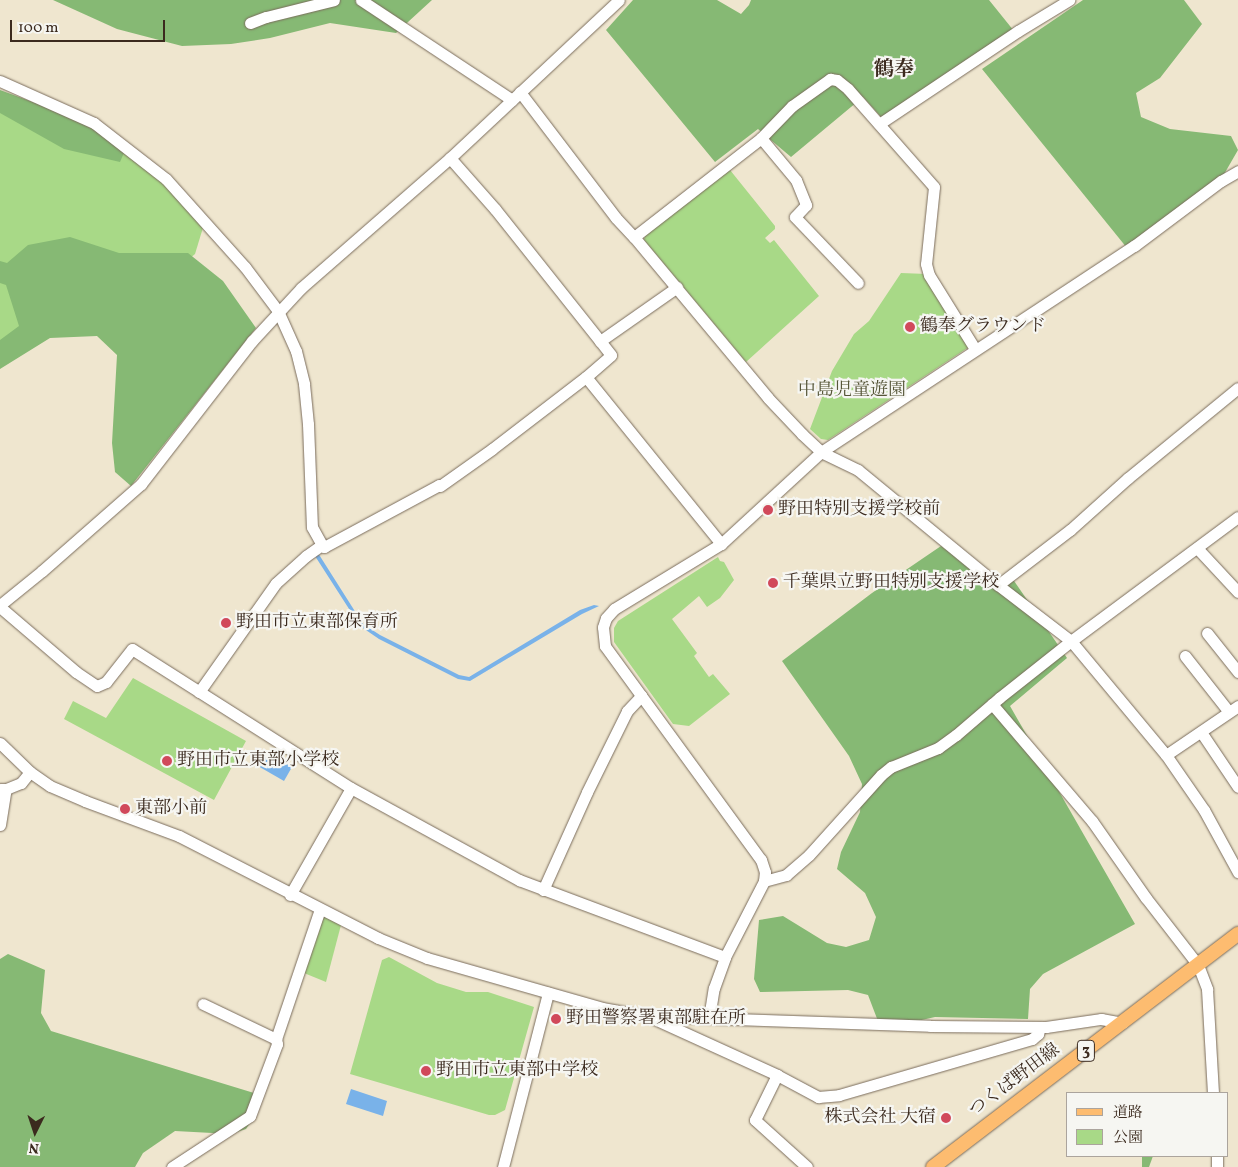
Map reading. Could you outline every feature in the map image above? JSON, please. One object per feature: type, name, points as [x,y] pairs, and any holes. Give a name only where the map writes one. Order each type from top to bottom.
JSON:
[{"type":"main road","name":"つくば野田線","points":[[933,1167],[1238,934]]},
{"type":"street","points":[[250,23],[266,17],[334,0]]},
{"type":"street","points":[[362,0],[516,96],[768,398],[821,452],[858,470],[998,585],[1071,641],[1166,755],[1235,857],[1238,872]]},
{"type":"street","points":[[619,0],[450,158],[338,255],[278,312],[232,366],[141,484],[0,606],[76,672],[97,686],[106,682],[132,649],[351,788],[485,862],[544,890],[725,958]]},
{"type":"street","points":[[879,124],[1018,31],[1070,0]]},
{"type":"street","points":[[634,237],[761,138],[792,106],[830,79],[836,80],[848,89],[934,187],[926,264],[929,275],[975,349]]},
{"type":"street","points":[[0,81],[94,123],[166,179],[245,267],[278,312],[296,351],[304,384],[308,424],[312,527],[322,545]]},
{"type":"street","points":[[761,138],[796,180],[806,205],[795,217],[858,283]]},
{"type":"street","points":[[199,692],[276,583],[306,556],[322,545],[324,547],[440,486],[586,377],[611,355],[495,209],[450,158]]},
{"type":"street","points":[[709,1018],[714,988],[725,958],[764,881],[765,872],[761,860],[605,646],[603,627],[606,618],[614,609],[721,544],[821,452],[1134,246],[1220,181],[1238,171]]},
{"type":"street","points":[[600,341],[677,287]]},
{"type":"street","points":[[586,377],[721,544]]},
{"type":"street","points":[[998,585],[1070,530],[1128,478],[1238,388]]},
{"type":"street","points":[[764,881],[786,875],[809,856],[881,775],[891,767],[938,748],[956,736],[992,704],[1071,641],[1238,517]]},
{"type":"street","points":[[1197,548],[1238,592]]},
{"type":"street","points":[[1207,633],[1238,672]]},
{"type":"street","points":[[1166,755],[1234,709],[1184,656]]},
{"type":"street","points":[[544,890],[586,792],[628,711],[641,696]]},
{"type":"street","points":[[992,704],[1092,821],[1146,898],[1198,965],[1207,989],[1213,1092]]},
{"type":"street","points":[[1201,732],[1238,787]]},
{"type":"street","points":[[0,743],[30,772],[50,786],[86,802],[179,836],[290,895],[378,938],[428,958],[602,1008],[648,1016],[930,1026],[1040,1027],[1101,1019],[1123,1023]]},
{"type":"street","points":[[0,825],[3,789],[21,783],[30,772]]},
{"type":"street","points":[[290,895],[351,788]]},
{"type":"street","points":[[172,1167],[250,1116],[278,1044],[276,1039],[320,909]]},
{"type":"street","points":[[503,1167],[548,993]]},
{"type":"street","points":[[203,1004],[276,1039]]},
{"type":"street","points":[[648,1016],[777,1075],[818,1096],[839,1096],[1032,1040],[1038,1034],[1040,1027]]},
{"type":"street","points":[[777,1075],[754,1120],[807,1167]]},
{"type":"green space","points":[[53,0],[432,0],[396,33],[330,23],[270,38],[231,44],[182,46],[117,29]]},
{"type":"green space","points":[[633,0],[717,0],[741,14],[751,0],[989,0],[1014,31],[882,118],[863,97],[791,157],[758,129],[715,162],[606,30]]},
{"type":"green space","points":[[1083,0],[1184,0],[1202,24],[1160,78],[1136,93],[1141,117],[1170,129],[1231,136],[1238,150],[1223,176],[1127,248],[982,69]]},
{"type":"green space","points":[[0,90],[112,131],[126,148],[120,162],[64,149],[0,113]]},
{"type":"green space","points":[[0,93],[138,159],[205,221],[195,254],[144,297],[0,353]]},
{"type":"green space","points":[[730,170],[775,226],[775,229],[765,238],[770,243],[774,240],[819,296],[746,362],[644,240],[645,235]]},
{"type":"green space","points":[[70,237],[119,253],[188,253],[223,281],[256,328],[131,486],[115,472],[112,443],[117,355],[97,336],[50,338],[0,369],[0,340],[19,326],[6,285],[0,283],[0,261],[7,263],[28,245]]},
{"type":"green space","name":"鶴奉グラウンド","points":[[901,273],[927,274],[969,347],[828,440],[821,439],[810,429],[832,371],[854,334],[869,321]]},
{"type":"green space","points":[[941,546],[994,584],[1010,575],[1067,658],[1010,706],[1135,924],[1043,974],[1030,989],[1028,1019],[935,1017],[881,1029],[868,995],[848,990],[760,992],[754,979],[759,920],[783,916],[827,943],[846,947],[869,940],[876,917],[865,893],[837,869],[841,852],[860,812],[862,784],[849,756],[782,661],[872,593]]},
{"type":"green space","points":[[718,557],[720,561],[724,562],[734,580],[720,598],[707,607],[699,596],[672,619],[697,653],[694,656],[709,677],[713,674],[730,694],[689,726],[673,724],[614,642],[614,628],[618,621]]},
{"type":"green space","points":[[133,678],[246,741],[214,800],[64,719],[73,701],[106,718]]},
{"type":"green space","points":[[322,915],[341,925],[326,982],[304,973]]},
{"type":"green space","points":[[8,954],[45,970],[41,1013],[51,1031],[254,1093],[258,1111],[246,1129],[231,1134],[175,1131],[143,1153],[135,1167],[0,1167],[0,959]]},
{"type":"green space","points":[[389,957],[437,983],[466,992],[488,992],[534,1007],[505,1110],[495,1115],[489,1115],[350,1074],[382,960]]},
{"type":"green space","points":[[1142,1157],[1153,1157],[1149,1167],[1142,1167]]},
{"type":"water","points":[[318,553],[363,624],[380,635],[459,675],[469,677],[580,610],[594,605],[599,606],[582,614],[470,681],[458,679],[379,639],[360,626],[315,556]]},
{"type":"water","points":[[259,749],[292,767],[284,781],[251,762]]},
{"type":"water","points":[[351,1089],[387,1101],[383,1116],[346,1104]]},
{"type":"place","name":"鶴奉グラウンド","points":[[910,327]]},
{"type":"place","name":"野田特別支援学校前","points":[[768,510]]},
{"type":"place","name":"千葉県立野田特別支援学校","points":[[773,583]]},
{"type":"place","name":"野田市立東部保育所","points":[[226,623]]},
{"type":"place","name":"野田市立東部小学校","points":[[167,761]]},
{"type":"place","name":"東部小前","points":[[125,809]]},
{"type":"place","name":"野田警察署東部駐在所","points":[[556,1019]]},
{"type":"place","name":"野田市立東部中学校","points":[[426,1071]]},
{"type":"place","name":"株式会社 大宿","points":[[946,1118]]},
{"type":"district","name":"鶴奉","points":[[894,70]]},
{"type":"park label","name":"中島児童遊園","points":[[852,391]]}]
